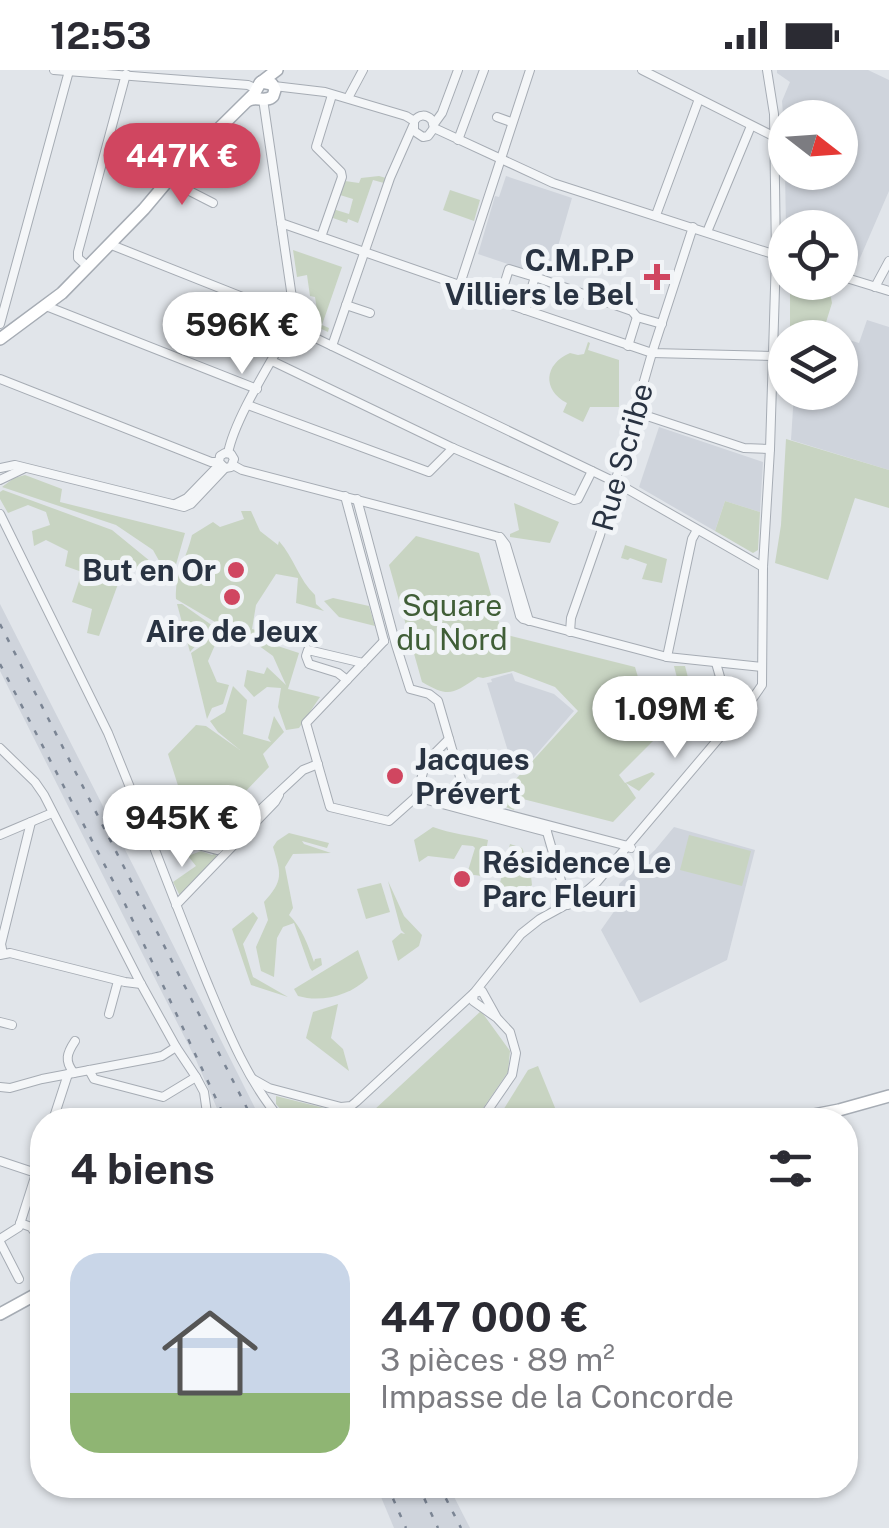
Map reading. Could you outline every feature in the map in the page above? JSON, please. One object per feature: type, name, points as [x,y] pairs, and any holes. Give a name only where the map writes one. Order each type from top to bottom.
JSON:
[{"type":"main road","points":[[0,335],[41,310],[88,266],[245,103],[266,94],[277,70]]},
{"type":"main road","points":[[845,1108],[889,1096]]},
{"type":"main road","points":[[0,1314],[30,1298]]},
{"type":"main road","points":[[0,1322],[30,1306]]},
{"type":"street","points":[[54,70],[248,85],[266,94],[285,91],[332,95],[406,116],[414,131],[423,137],[428,136],[442,113],[458,70]]},
{"type":"street","points":[[348,98],[362,70]]},
{"type":"street","points":[[458,140],[484,70]]},
{"type":"street","points":[[460,284],[530,70]]},
{"type":"street","points":[[642,70],[768,134]]},
{"type":"street","points":[[767,70],[770,100]]},
{"type":"street","points":[[0,324],[64,71]]},
{"type":"street","points":[[88,266],[78,258],[78,252],[126,74]]},
{"type":"street","points":[[266,94],[296,325],[301,331],[615,482],[763,567]]},
{"type":"street","points":[[332,95],[316,147],[342,174]]},
{"type":"street","points":[[656,215],[699,99]]},
{"type":"street","points":[[332,346],[390,178],[413,124],[423,115],[458,140],[560,185],[768,253]]},
{"type":"street","points":[[497,117],[512,122]]},
{"type":"street","points":[[707,232],[752,126]]},
{"type":"street","points":[[342,174],[355,172]]},
{"type":"street","points":[[321,237],[342,174]]},
{"type":"street","points":[[168,180],[212,203]]},
{"type":"street","name":"Rue Scribe","points":[[281,222],[652,353],[600,534],[570,618],[570,632]]},
{"type":"street","points":[[693,228],[652,353],[768,356]]},
{"type":"street","points":[[109,244],[265,306]]},
{"type":"street","points":[[875,286],[889,261]]},
{"type":"street","points":[[499,301],[509,269],[632,310],[638,317],[662,324]]},
{"type":"street","points":[[525,310],[535,278]]},
{"type":"street","points":[[858,281],[889,291]]},
{"type":"street","points":[[346,305],[370,313]]},
{"type":"street","points":[[41,310],[257,389]]},
{"type":"street","points":[[628,346],[638,317]]},
{"type":"street","points":[[224,465],[222,454],[228,453],[248,405],[288,331],[296,325]]},
{"type":"street","points":[[272,361],[453,448],[574,500],[592,471]]},
{"type":"street","points":[[0,380],[212,462],[499,536],[520,616],[529,621],[668,657],[762,667]]},
{"type":"street","points":[[248,405],[430,472],[453,448]]},
{"type":"street","points":[[265,1091],[345,1107],[372,1092],[476,996],[521,934],[540,918],[568,907],[599,886],[761,688],[772,410]]},
{"type":"street","points":[[635,412],[744,448],[770,449]]},
{"type":"street","points":[[0,468],[15,465],[167,504],[181,502],[224,465]]},
{"type":"street","points":[[0,480],[25,469]]},
{"type":"street","points":[[345,496],[384,640]]},
{"type":"street","points":[[358,500],[410,689],[438,701],[467,807]]},
{"type":"street","points":[[0,514],[108,732],[146,828],[158,836],[220,853]]},
{"type":"street","points":[[668,657],[697,530]]},
{"type":"street","points":[[384,640],[396,645]]},
{"type":"street","points":[[384,640],[306,723],[330,807],[394,819],[416,797],[426,762],[449,739]]},
{"type":"street","points":[[346,680],[338,673],[309,664],[308,650],[363,663]]},
{"type":"street","points":[[716,663],[733,722]]},
{"type":"street","points":[[0,748],[35,782],[141,984],[204,1092],[206,1108]]},
{"type":"street","points":[[176,904],[302,770],[318,764]]},
{"type":"street","points":[[416,797],[629,847]]},
{"type":"street","points":[[0,835],[52,813]]},
{"type":"street","points":[[30,822],[2,934],[2,955],[141,984]]},
{"type":"street","points":[[549,830],[568,907]]},
{"type":"street","points":[[158,836],[155,850],[224,1021],[273,1108]]},
{"type":"street","points":[[109,1014],[118,981]]},
{"type":"street","points":[[476,996],[514,1041],[515,1064],[490,1108]]},
{"type":"street","points":[[0,1022],[12,1026]]},
{"type":"street","points":[[58,1108],[71,1074],[67,1056],[76,1042]]},
{"type":"street","points":[[0,1087],[162,1056],[176,1047]]},
{"type":"street","points":[[89,1070],[94,1079],[164,1096],[196,1077]]},
{"type":"street","points":[[0,1161],[30,1171]]},
{"type":"street","points":[[19,1279],[0,1239],[20,1224],[30,1199]]},
{"type":"street","points":[[20,1224],[30,1227]]},
{"type":"shaded area","points":[[868,70],[889,80],[889,191],[858,263],[858,210],[786,210],[785,190],[858,190],[858,100],[782,100],[790,82],[777,73]]},
{"type":"shaded area","points":[[506,176],[572,198],[546,277],[478,254],[495,196],[499,197]]},
{"type":"shaded area","points":[[867,320],[889,327],[889,470],[791,440],[793,410],[858,410],[859,343]]},
{"type":"shaded area","points":[[659,427],[763,462],[760,512],[725,501],[715,531],[639,487]]},
{"type":"shaded area","points":[[0,604],[255,1108],[217,1108],[0,671]]},
{"type":"shaded area","points":[[512,673],[515,681],[554,694],[574,711],[522,771],[515,774],[487,683]]},
{"type":"shaded area","points":[[674,827],[755,850],[727,960],[640,1003],[601,930],[620,903],[619,884]]},
{"type":"shaded area","points":[[381,1498],[455,1498],[470,1528],[394,1528]]},
{"type":"green space","points":[[361,178],[386,178],[384,183],[373,180],[358,223],[330,219],[333,209],[349,214],[353,199],[340,195],[345,181],[359,183]]},
{"type":"green space","points":[[450,190],[480,200],[474,221],[443,210]]},
{"type":"green space","points":[[293,250],[342,267],[322,325],[329,328],[328,332],[313,325],[319,323],[315,297],[310,296],[307,275],[297,277]]},
{"type":"green space","points":[[790,300],[831,300],[827,320],[790,320]]},
{"type":"green space","points":[[588,342],[588,350],[619,360],[619,407],[590,407],[583,422],[563,412],[567,403],[553,391],[549,377],[561,358],[570,353],[584,354]]},
{"type":"green space","points":[[786,439],[889,470],[889,508],[855,498],[828,580],[775,563]]},
{"type":"green space","points":[[25,475],[62,489],[60,502],[185,533],[171,582],[153,550],[116,525],[2,487]]},
{"type":"green space","points":[[3,490],[112,530],[156,566],[122,573],[99,636],[87,633],[92,609],[72,602],[82,572],[65,566],[68,551],[46,540],[34,546],[32,531],[50,525],[46,512],[28,505],[8,513],[0,499]]},
{"type":"green space","points":[[725,501],[760,512],[758,550],[753,553],[715,531]]},
{"type":"green space","points":[[514,503],[559,522],[550,543],[510,537],[519,530]]},
{"type":"green space","points":[[241,511],[251,511],[260,531],[278,545],[279,541],[324,611],[296,603],[298,578],[276,574],[256,605],[252,629],[304,643],[309,642],[311,635],[314,641],[307,646],[227,629],[176,599],[179,574],[192,535],[213,522],[220,527],[244,519]]},
{"type":"green space","name":"Square du Nord","points":[[416,536],[479,553],[501,630],[507,629],[507,635],[635,667],[656,738],[619,775],[625,783],[655,774],[639,791],[626,783],[636,798],[613,822],[519,798],[514,810],[494,803],[578,711],[555,687],[513,671],[478,677],[451,692],[422,682],[389,565]]},
{"type":"green space","points":[[625,545],[667,559],[662,583],[642,579],[647,564],[621,558]]},
{"type":"green space","points":[[333,598],[369,606],[375,626],[339,617],[324,601]]},
{"type":"green space","points":[[177,604],[213,626],[190,652]]},
{"type":"green space","points":[[211,633],[236,637],[218,638],[208,661],[217,682],[229,685],[223,704],[212,708],[207,719],[191,653]]},
{"type":"green space","points":[[244,635],[299,653],[288,689],[320,697],[299,728],[286,730],[278,707],[281,688],[267,687],[254,697],[244,686],[247,670],[264,674],[267,667],[286,685],[273,656]]},
{"type":"green space","points":[[674,666],[685,666],[701,728],[692,737]]},
{"type":"green space","points":[[233,686],[247,700],[243,734],[271,742],[268,738],[274,716],[284,732],[263,754],[269,767],[217,821],[187,814],[168,754],[196,725],[206,726],[240,750],[210,721],[225,712]]},
{"type":"green space","points":[[433,827],[488,840],[486,851],[494,853],[489,877],[467,874],[473,846],[462,845],[454,859],[428,856],[419,862],[414,840]]},
{"type":"green space","points":[[289,833],[329,843],[327,848],[302,841],[331,853],[293,854],[285,867],[293,908],[289,915],[301,931],[314,962],[321,958],[322,965],[312,971],[310,968],[294,923],[283,927],[277,938],[274,977],[261,971],[256,947],[268,920],[264,902],[279,876],[273,847]]},
{"type":"green space","points":[[689,835],[751,851],[742,886],[680,870]]},
{"type":"green space","points":[[510,844],[522,848],[532,885],[516,902],[495,902]]},
{"type":"green space","points":[[201,851],[215,853],[218,859],[180,896],[173,882],[196,866],[188,856]]},
{"type":"green space","points":[[388,881],[404,916],[422,935],[419,946],[398,961],[392,941],[405,934]]},
{"type":"green space","points":[[381,883],[390,912],[366,919],[357,889]]},
{"type":"green space","points":[[253,912],[258,918],[243,944],[253,977],[288,997],[251,985],[232,929]]},
{"type":"green space","points":[[358,950],[368,978],[361,984],[326,998],[298,996],[294,989]]},
{"type":"green space","points":[[338,1004],[331,1038],[343,1049],[349,1071],[306,1038],[313,1012]]},
{"type":"green space","points":[[481,1011],[510,1051],[508,1072],[483,1108],[376,1108]]},
{"type":"green space","points":[[538,1066],[555,1108],[504,1108],[528,1070]]},
{"type":"green space","points":[[276,1096],[324,1108],[280,1108]]},
{"type":"railway","points":[[0,624],[247,1108]]},
{"type":"railway","points":[[0,664],[125,904],[220,1108]]},
{"type":"railway","points":[[393,1498],[406,1528]]},
{"type":"railway","points":[[424,1498],[438,1528]]},
{"type":"railway","points":[[446,1498],[461,1528]]},
{"type":"place","name":"C.M.P.P Villiers le Bel","points":[[657,277]]},
{"type":"place","name":"But en Or","points":[[236,570]]},
{"type":"place","name":"Aire de Jeux","points":[[232,597]]},
{"type":"place","name":"Jacques Prévert","points":[[395,776]]},
{"type":"place","name":"Résidence Le Parc Fleuri","points":[[462,879]]}]
